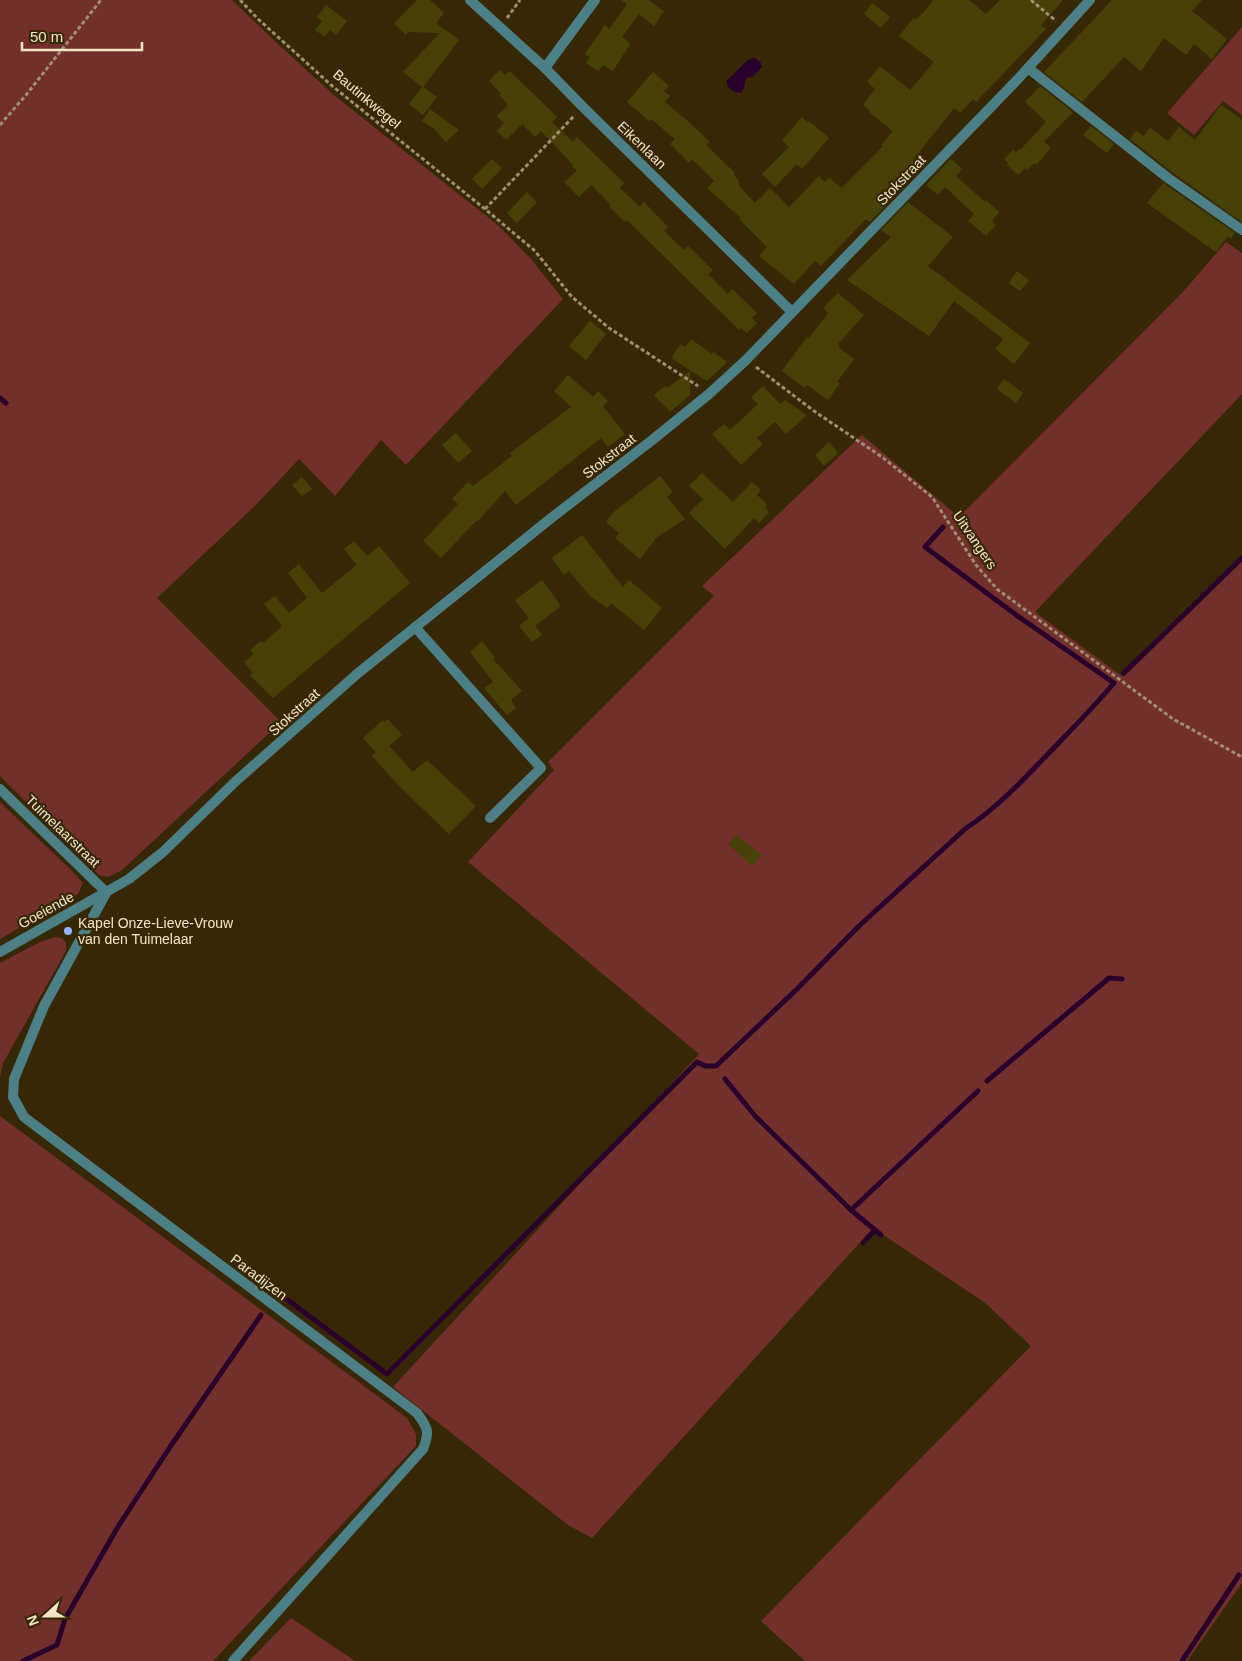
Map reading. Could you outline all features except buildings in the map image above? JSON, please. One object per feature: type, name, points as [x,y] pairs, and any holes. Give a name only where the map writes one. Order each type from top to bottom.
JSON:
[{"type":"street","name":"Eikenlaan","points":[[470,0],[545,68],[792,312]]},
{"type":"street","points":[[545,68],[595,0]]},
{"type":"street","name":"Stokstraat","points":[[106,892],[128,879],[163,852],[236,781],[357,674],[709,394],[746,360],[1028,68],[1090,0]]},
{"type":"street","points":[[1028,68],[1168,178],[1242,230]]},
{"type":"street","points":[[415,627],[541,768],[490,818]]},
{"type":"street","name":"Tuimelaarstraat","points":[[0,789],[106,892]]},
{"type":"street","name":"Goeiende","points":[[0,952],[106,892]]},
{"type":"street","name":"Paradijzen","points":[[106,892],[44,1006],[14,1078],[12,1097],[24,1117],[417,1413],[426,1425],[428,1436],[423,1449],[233,1661]]},
{"type":"path","points":[[0,125],[32,88],[101,0]]},
{"type":"path","name":"Bautinkwegel","points":[[240,0],[330,85],[535,251],[572,297],[609,328],[709,394]]},
{"type":"path","points":[[500,27],[520,0]]},
{"type":"path","points":[[1031,0],[1064,28]]},
{"type":"path","points":[[485,209],[583,107]]},
{"type":"path","name":"Uitvangers","points":[[746,360],[814,411],[882,457],[932,497],[976,566],[997,589],[1173,719],[1242,757]]},
{"type":"shaded area","points":[[0,0],[232,0],[335,96],[499,226],[531,259],[563,299],[406,465],[381,440],[335,496],[299,459],[257,504],[157,598],[281,722],[121,871],[108,877],[99,875],[0,776]]},
{"type":"shaded area","points":[[1242,27],[1242,115],[1223,101],[1194,135],[1167,113]]},
{"type":"shaded area","points":[[754,58],[760,61],[762,67],[753,77],[746,78],[741,93],[731,90],[727,80],[748,60]]},
{"type":"shaded area","points":[[1226,242],[1242,253],[1242,394],[1035,612],[1123,677],[1242,561],[1242,1583],[1187,1661],[805,1661],[761,1621],[1031,1346],[984,1302],[873,1228],[592,1538],[568,1525],[393,1387],[699,1054],[468,862],[554,770],[548,762],[714,596],[702,586],[862,435],[959,517],[1183,292]]},
{"type":"shaded area","points":[[0,802],[83,883],[78,894],[0,939]]},
{"type":"shaded area","points":[[55,937],[62,938],[66,943],[66,951],[3,1063],[0,1077],[0,963],[40,942]]},
{"type":"shaded area","points":[[0,1116],[407,1418],[416,1434],[416,1446],[213,1661],[0,1661]]},
{"type":"shaded area","points":[[291,1618],[355,1661],[249,1661]]},
{"type":"waterway","points":[[0,398],[6,403]]},
{"type":"waterway","points":[[277,1292],[387,1374],[697,1062],[705,1066],[716,1066],[797,989],[859,926],[965,829],[1009,794],[1114,683],[1019,617],[925,547],[943,527]]},
{"type":"waterway","points":[[1124,673],[1242,558]]},
{"type":"waterway","points":[[987,1081],[1109,978],[1122,979]]},
{"type":"waterway","points":[[725,1079],[756,1117],[851,1210],[978,1091]]},
{"type":"waterway","points":[[851,1210],[881,1235]]},
{"type":"waterway","points":[[863,1243],[875,1230]]},
{"type":"waterway","points":[[23,1661],[57,1645],[65,1619],[119,1525],[261,1315]]},
{"type":"waterway","points":[[1182,1661],[1239,1575]]},
{"type":"place","name":"Kapel Onze-Lieve-Vrouw van den Tuimelaar","points":[[68,931]]}]
